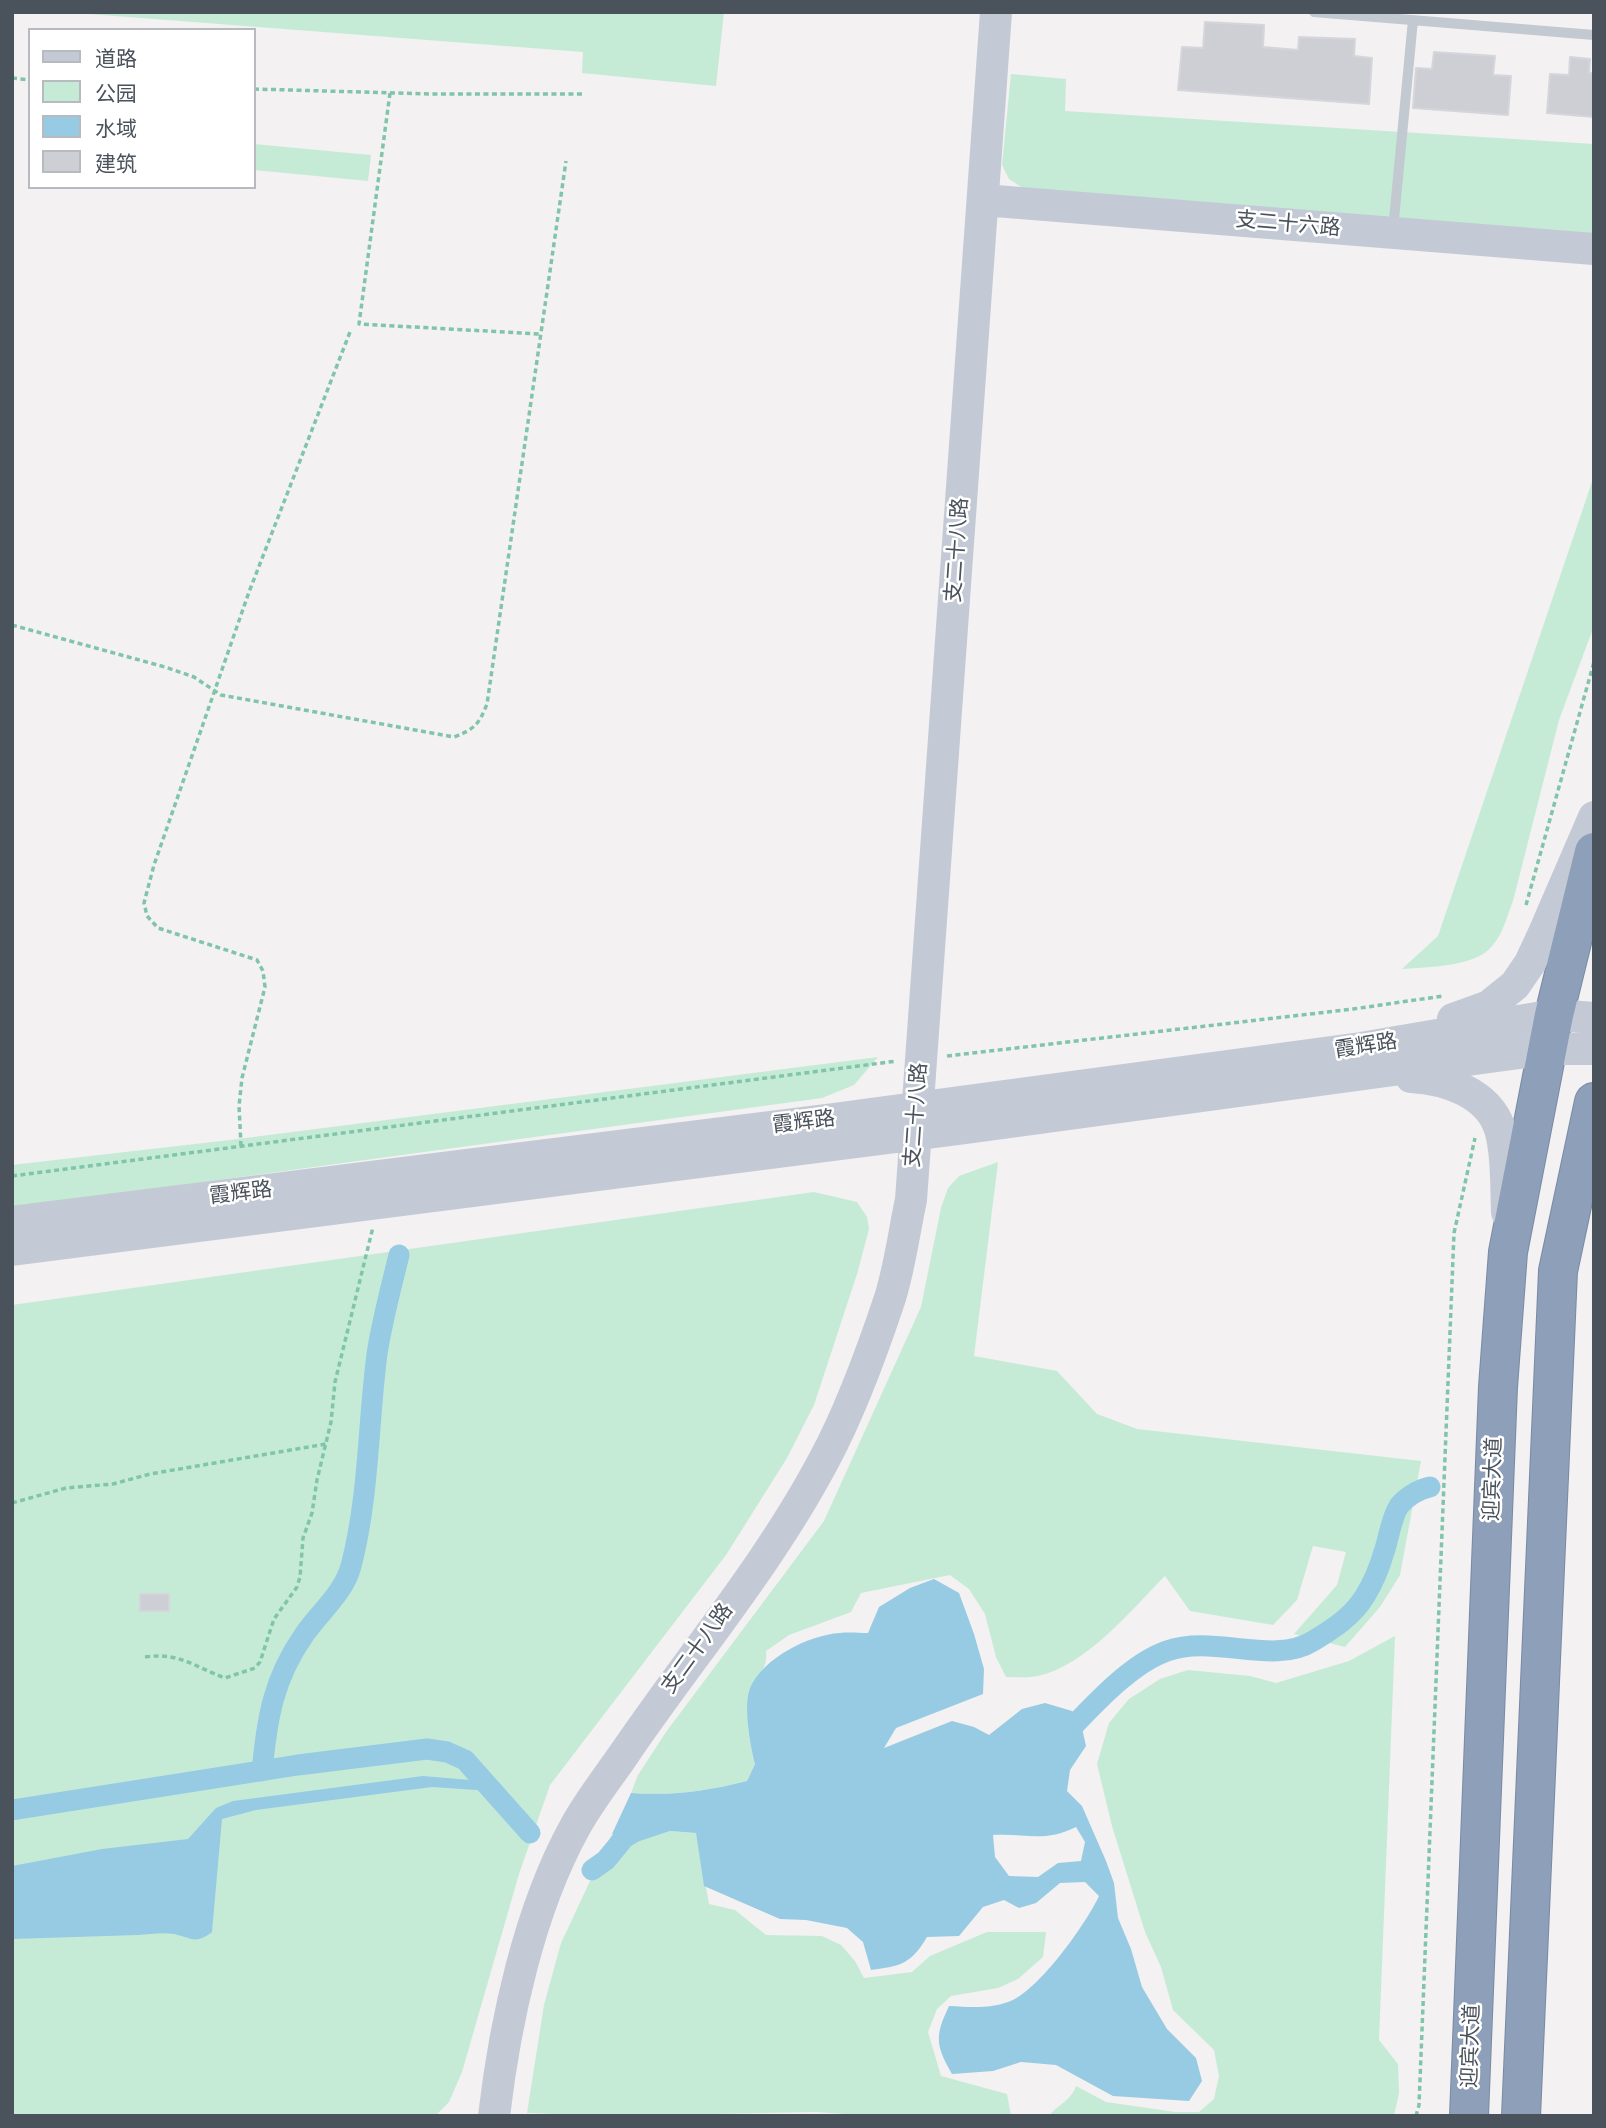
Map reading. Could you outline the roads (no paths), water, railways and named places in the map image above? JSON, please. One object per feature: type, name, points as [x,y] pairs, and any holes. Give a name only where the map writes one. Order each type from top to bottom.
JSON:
[{"type":"highway","name":"迎宾大道","points":[[1469,2116],[1498,1387],[1508,1252],[1551,1032],[1594,852]]},
{"type":"highway","points":[[1521,2116],[1558,1271],[1594,1102]]},
{"type":"street","name":"支二十八路","points":[[494,2116],[510,2017],[533,1928],[550,1877],[575,1825],[668,1689],[766,1557],[825,1459],[863,1370],[890,1296],[911,1200],[996,12]]},
{"type":"street","name":"支二十六路","points":[[983,201],[1594,249]]},
{"type":"street","points":[[1363,1061],[1448,1021],[1489,1006],[1515,985],[1544,935],[1594,817]]},
{"type":"street","name":"霞辉路","points":[[12,1250],[917,1121],[1363,1061],[1551,1032],[1594,1018]]},
{"type":"street","name":"霞辉路","points":[[1551,1032],[1594,1049]]},
{"type":"street","points":[[1363,1061],[1416,1077],[1453,1084],[1482,1101],[1500,1128],[1505,1172],[1508,1252]]},
{"type":"street","name":"霞辉路","points":[[12,1222],[835,1119],[917,1121]]},
{"type":"street","points":[[1558,1271],[1594,1166]]},
{"type":"street","points":[[1457,2116],[1473,2024]]},
{"type":"street","points":[[1525,2028],[1536,2116]]},
{"type":"lane","points":[[1314,12],[1594,35]]},
{"type":"lane","points":[[1393,233],[1413,20]]},
{"type":"water","points":[[934,1579],[959,1593],[984,1669],[983,1694],[896,1728],[884,1748],[952,1721],[974,1727],[989,1735],[1022,1709],[1045,1703],[1072,1711],[1080,1719],[1086,1746],[1070,1770],[1067,1791],[1082,1806],[1106,1861],[1114,1883],[1118,1918],[1142,1987],[1167,2029],[1196,2058],[1202,2081],[1189,2101],[1113,2096],[1056,2065],[1021,2062],[993,2071],[952,2074],[946,2064],[940,2047],[939,2033],[949,2006],[994,2006],[1020,1996],[1033,1986],[1060,1956],[1099,1896],[1085,1882],[1060,1883],[1036,1903],[1019,1908],[1004,1900],[983,1907],[959,1936],[927,1937],[916,1953],[904,1962],[871,1970],[863,1942],[847,1928],[806,1920],[780,1919],[704,1886],[696,1833],[670,1831],[637,1842],[612,1834],[631,1793],[690,1792],[747,1781],[755,1764],[749,1737],[747,1705],[750,1688],[756,1677],[776,1658],[801,1643],[828,1635],[868,1633],[879,1607],[910,1588]],"holes":[[[1076,1827],[1085,1842],[1081,1861],[1058,1863],[1038,1877],[1009,1876],[995,1857],[993,1835],[1044,1836]]]},
{"type":"water","points":[[423,1776],[482,1781],[491,1791],[432,1787],[256,1810],[222,1819],[212,1932],[201,1938],[160,1933],[12,1939],[12,1866],[102,1849],[188,1839],[216,1808],[233,1801]]},
{"type":"waterway","points":[[262,1771],[269,1717],[278,1684],[294,1651],[343,1585],[351,1566],[365,1487],[377,1354],[399,1255]]},
{"type":"waterway","points":[[1061,1739],[1124,1677],[1138,1666],[1167,1651],[1204,1646],[1280,1651],[1297,1648],[1328,1632],[1355,1610],[1368,1591],[1399,1506],[1413,1494],[1430,1487]]},
{"type":"waterway","points":[[12,1810],[298,1765],[427,1749],[447,1752],[465,1760],[530,1833]]},
{"type":"waterway","points":[[592,1870],[606,1860],[624,1838],[647,1824]]}]
